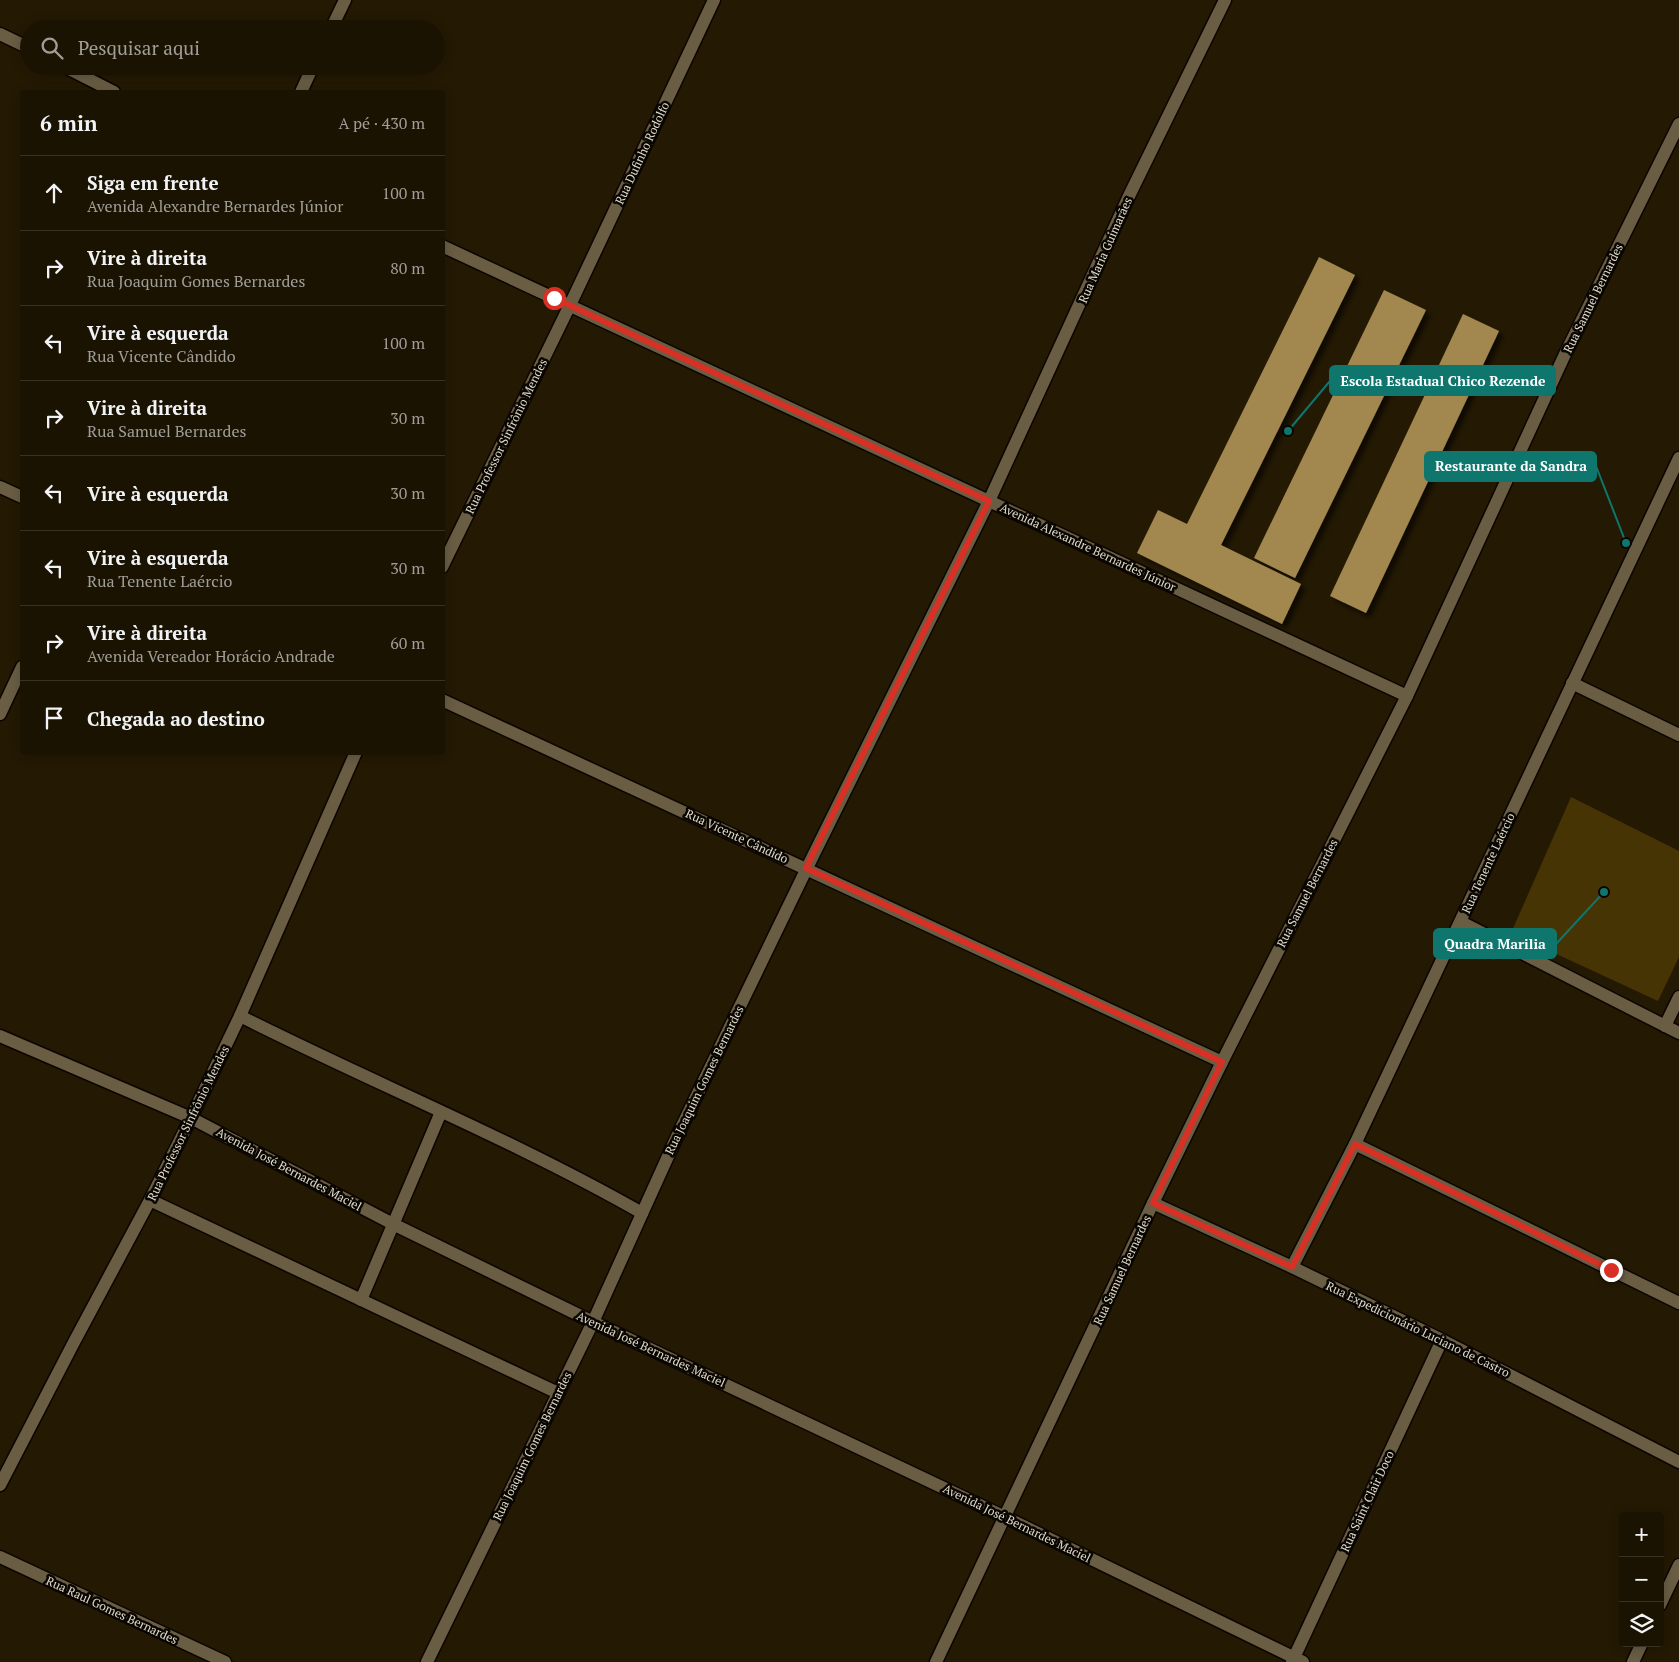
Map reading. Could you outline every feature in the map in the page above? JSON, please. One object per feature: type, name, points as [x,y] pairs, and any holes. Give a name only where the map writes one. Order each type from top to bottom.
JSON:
[{"type":"street","points":[[335,20],[345,0]]},
{"type":"street","name":"Rua Dufinho Rodolfo","points":[[570,306],[714,0]]},
{"type":"street","name":"Rua Maria Guimarães","points":[[989,501],[1129,196],[1225,0]]},
{"type":"street","points":[[0,34],[20,44]]},
{"type":"street","points":[[81,75],[110,90]]},
{"type":"street","points":[[302,90],[310,75]]},
{"type":"street","name":"Rua Samuel Bernardes","points":[[936,1662],[1153,1203],[1407,696],[1566,352],[1679,124]]},
{"type":"street","name":"Avenida Alexandre Bernardes Júnior","points":[[445,247],[1407,696]]},
{"type":"street","name":"Rua Professor Sinfrônio Mendes","points":[[445,561],[570,306]]},
{"type":"street","name":"Rua Tenente Laércio","points":[[1292,1267],[1355,1144],[1679,458]]},
{"type":"street","points":[[0,487],[20,497]]},
{"type":"street","name":"Rua Joaquim Gomes Bernardes","points":[[427,1662],[593,1322],[679,1132],[806,868],[989,501]]},
{"type":"street","points":[[0,714],[20,671]]},
{"type":"street","points":[[1572,683],[1679,734]]},
{"type":"street","name":"Rua Vicente Cândido","points":[[445,701],[1222,1062]]},
{"type":"street","name":"Rua Professor Sinfrônio Mendes","points":[[0,1485],[191,1118],[240,1016],[355,755]]},
{"type":"street","points":[[1460,922],[1679,1033]]},
{"type":"street","points":[[1664,1026],[1679,996]]},
{"type":"street","points":[[240,1016],[600,1189],[642,1212]]},
{"type":"street","name":"Avenida José Bernardes Maciel","points":[[0,1036],[191,1118],[393,1224],[593,1322],[1005,1516],[1297,1661]]},
{"type":"street","points":[[361,1300],[441,1112]]},
{"type":"street","points":[[1355,1144],[1679,1303]]},
{"type":"street","points":[[150,1200],[558,1393]]},
{"type":"street","name":"Rua Expedicionário Luciano de Castro","points":[[1153,1203],[1292,1267],[1442,1340],[1679,1462]]},
{"type":"street","name":"Rua Saint Clair Doco","points":[[1297,1661],[1442,1340]]},
{"type":"street","name":"Rua Raul Gomes Bernardes","points":[[0,1557],[225,1662]]},
{"type":"street","points":[[1661,1602],[1679,1565]]},
{"type":"street","points":[[1633,1662],[1640,1647]]},
{"type":"shaded area","points":[[1571,797],[1679,851],[1679,957],[1658,1001],[1511,933]]},
{"type":"building","points":[[1319,257],[1355,275],[1221,545],[1301,584],[1282,624],[1137,553],[1158,510],[1187,524]]},
{"type":"building","points":[[1384,290],[1426,310],[1295,578],[1254,558]]},
{"type":"building","points":[[1463,314],[1499,331],[1366,613],[1330,596]]},
{"type":"place","name":"Escola Estadual Chico Rezende","points":[[1288,431]]},
{"type":"place","name":"Restaurante da Sandra","points":[[1626,543]]},
{"type":"place","name":"Quadra Marilia","points":[[1604,892]]},
{"type":"route","points":[[554,298],[989,501],[806,868],[1222,1062],[1153,1203],[1292,1267],[1355,1144],[1611,1270]]}]
